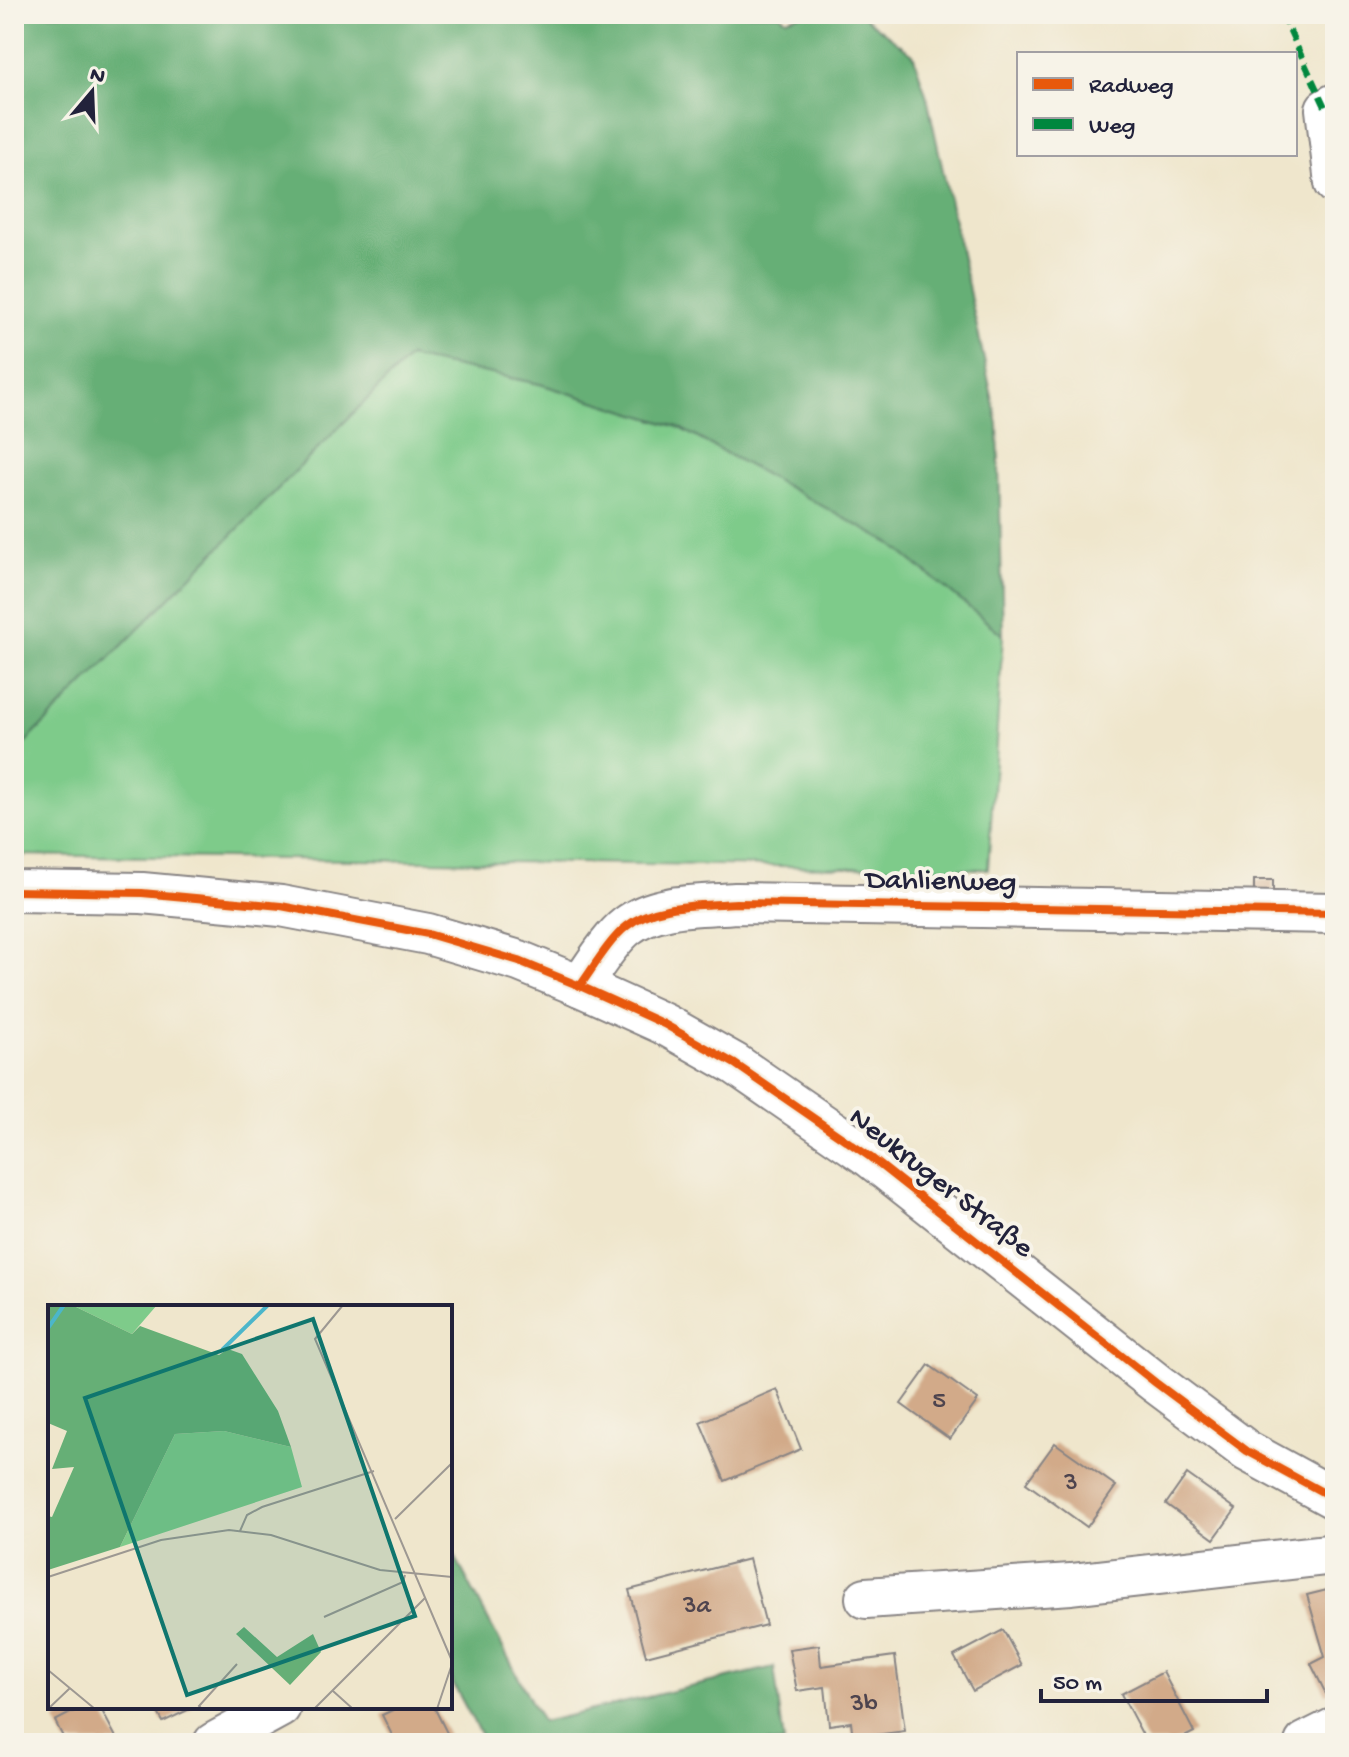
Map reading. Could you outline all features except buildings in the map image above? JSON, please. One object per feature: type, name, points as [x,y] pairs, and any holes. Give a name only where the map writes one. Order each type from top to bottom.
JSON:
[{"type":"street","points":[[1335,104],[1326,109],[1335,183]]},
{"type":"street","name":"Neukruger Straße","points":[[14,891],[142,893],[281,906],[428,934],[519,961],[664,1024],[735,1064],[870,1157],[1236,1443],[1335,1499]]},
{"type":"street","name":"Dahlienweg","points":[[580,986],[624,927],[642,916],[664,910],[736,903],[1335,913]]},
{"type":"street","points":[[866,1598],[1071,1584],[1335,1554]]},
{"type":"street","points":[[214,1743],[276,1709]]},
{"type":"street","points":[[1305,1743],[1335,1728]]},
{"type":"green space","points":[[14,14],[779,14],[786,19],[803,14],[860,14],[913,54],[927,97],[998,424],[1003,635],[890,543],[678,427],[540,384],[409,357],[14,754]]},
{"type":"green space","points":[[409,357],[540,384],[678,427],[890,543],[1003,635],[988,869],[14,855],[14,754]]},
{"type":"green space","points":[[452,1551],[542,1722],[774,1667],[784,1743],[485,1743],[452,1682]]},
{"type":"marked path","points":[[1282,14],[1326,109]]},
{"type":"cycle path","points":[[14,891],[142,893],[281,906],[428,934],[519,961],[664,1024],[735,1064],[870,1157],[1247,1451],[1335,1499]]},
{"type":"cycle path","points":[[580,986],[608,946],[627,926],[651,913],[694,906],[736,903],[1335,913]]}]
